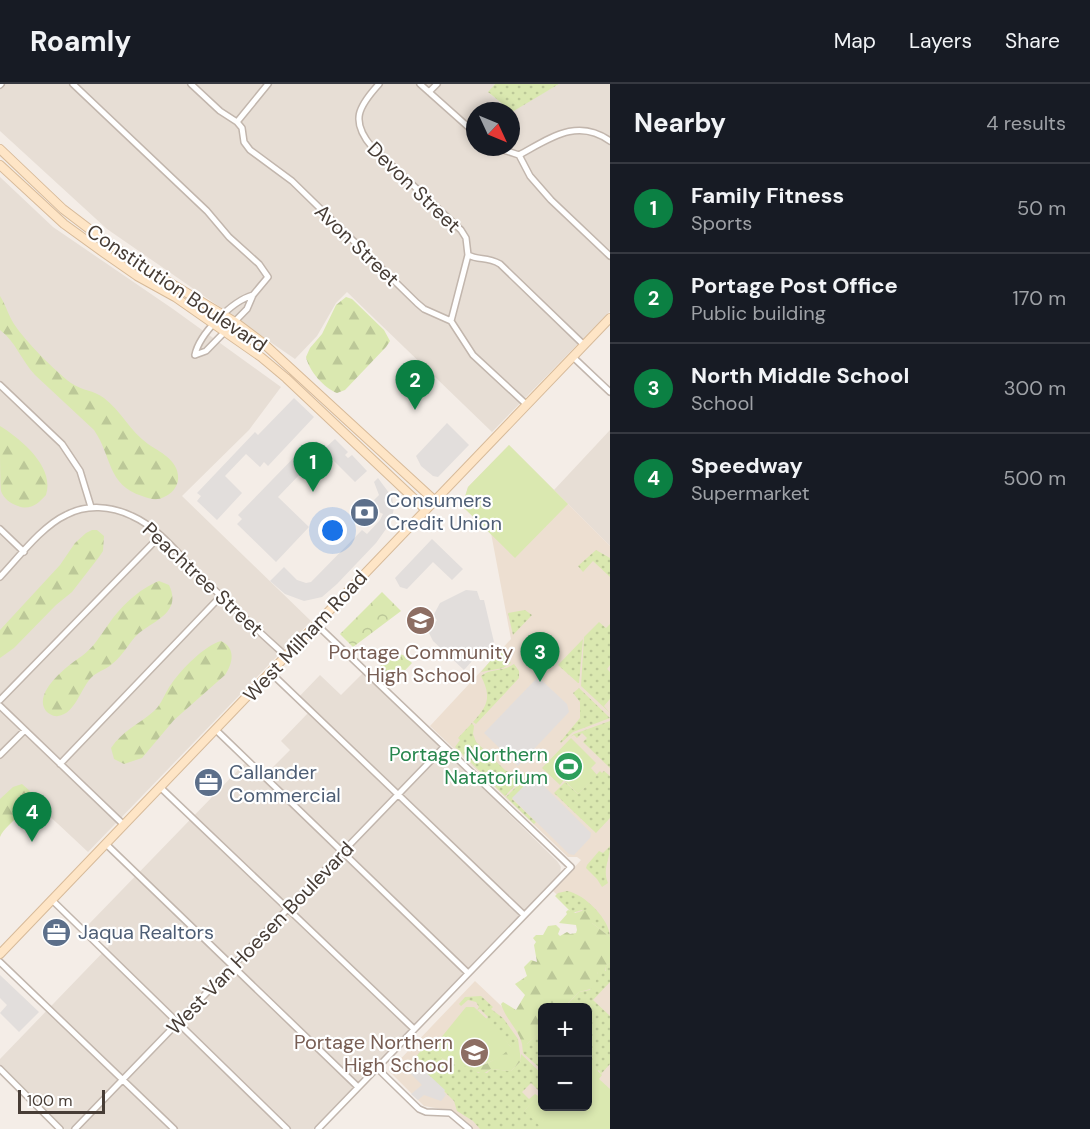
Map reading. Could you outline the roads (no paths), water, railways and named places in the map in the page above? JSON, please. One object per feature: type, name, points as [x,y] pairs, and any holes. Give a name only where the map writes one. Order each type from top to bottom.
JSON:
[{"type":"street","points":[[73,84],[202,206],[268,276],[253,295],[247,309],[235,322],[206,351],[195,355],[197,344],[215,324],[242,298],[253,295]]},
{"type":"street","name":"Avon Street","points":[[192,84],[220,111],[237,122],[242,128],[244,142],[250,150],[292,181],[417,303],[424,309],[451,321]]},
{"type":"street","points":[[237,122],[268,84]]},
{"type":"street","name":"Devon Street","points":[[379,84],[362,105],[359,120],[361,134],[461,230],[466,238],[468,255],[474,258],[486,257],[500,264],[584,345]]},
{"type":"street","points":[[420,84],[466,125]]},
{"type":"street","points":[[429,92],[437,84]]},
{"type":"street","points":[[520,154],[557,135],[570,131],[589,131],[600,134],[610,141]]},
{"type":"street","name":"Constitution Boulevard","points":[[0,149],[63,209],[101,238],[263,342],[434,500]]},
{"type":"street","points":[[520,156],[530,176],[551,200],[610,256]]},
{"type":"street","name":"Constitution Boulevard","points":[[0,165],[72,230],[121,266],[176,297],[286,378],[425,509]]},
{"type":"street","points":[[468,255],[451,321],[473,355],[527,405]]},
{"type":"street","name":"West Milham Road","points":[[0,954],[610,318]]},
{"type":"street","points":[[573,357],[610,392]]},
{"type":"street","points":[[0,385],[62,444],[80,471],[91,507],[66,515],[53,523],[0,577]]},
{"type":"street","name":"Peachtree Street","points":[[91,507],[102,507],[131,515],[152,528],[287,657]]},
{"type":"street","points":[[0,529],[24,552]]},
{"type":"street","points":[[0,700],[160,536]]},
{"type":"street","points":[[60,764],[221,596]]},
{"type":"street","points":[[317,625],[571,867],[318,1129]]},
{"type":"street","points":[[271,673],[524,915]]},
{"type":"street","points":[[0,706],[124,825]]},
{"type":"street","points":[[0,755],[24,730]]},
{"type":"street","points":[[216,730],[468,973]]},
{"type":"street","name":"West Van Hoesen Boulevard","points":[[75,1129],[444,747]]},
{"type":"street","points":[[161,788],[414,1029]]},
{"type":"street","points":[[106,844],[358,1087]]},
{"type":"street","points":[[52,900],[287,1129]]},
{"type":"street","points":[[0,962],[174,1129]]},
{"type":"street","points":[[377,1068],[419,1109],[426,1112],[450,1113],[469,1129]]},
{"type":"street","points":[[0,1069],[60,1129]]},
{"type":"place","name":"Portage Post Office","points":[[415,410]]},
{"type":"place","name":"Family Fitness","points":[[313,492]]},
{"type":"place","name":"Consumers Credit Union","points":[[365,512]]},
{"type":"place","name":"Portage Community High School","points":[[421,621]]},
{"type":"place","name":"North Middle School","points":[[540,682]]},
{"type":"place","name":"Portage Northern Natatorium","points":[[569,766]]},
{"type":"place","name":"Callander Commercial","points":[[208,783]]},
{"type":"place","name":"Speedway","points":[[32,842]]},
{"type":"place","name":"Jaqua Realtors","points":[[57,932]]},
{"type":"place","name":"Portage Northern High School","points":[[474,1053]]}]
